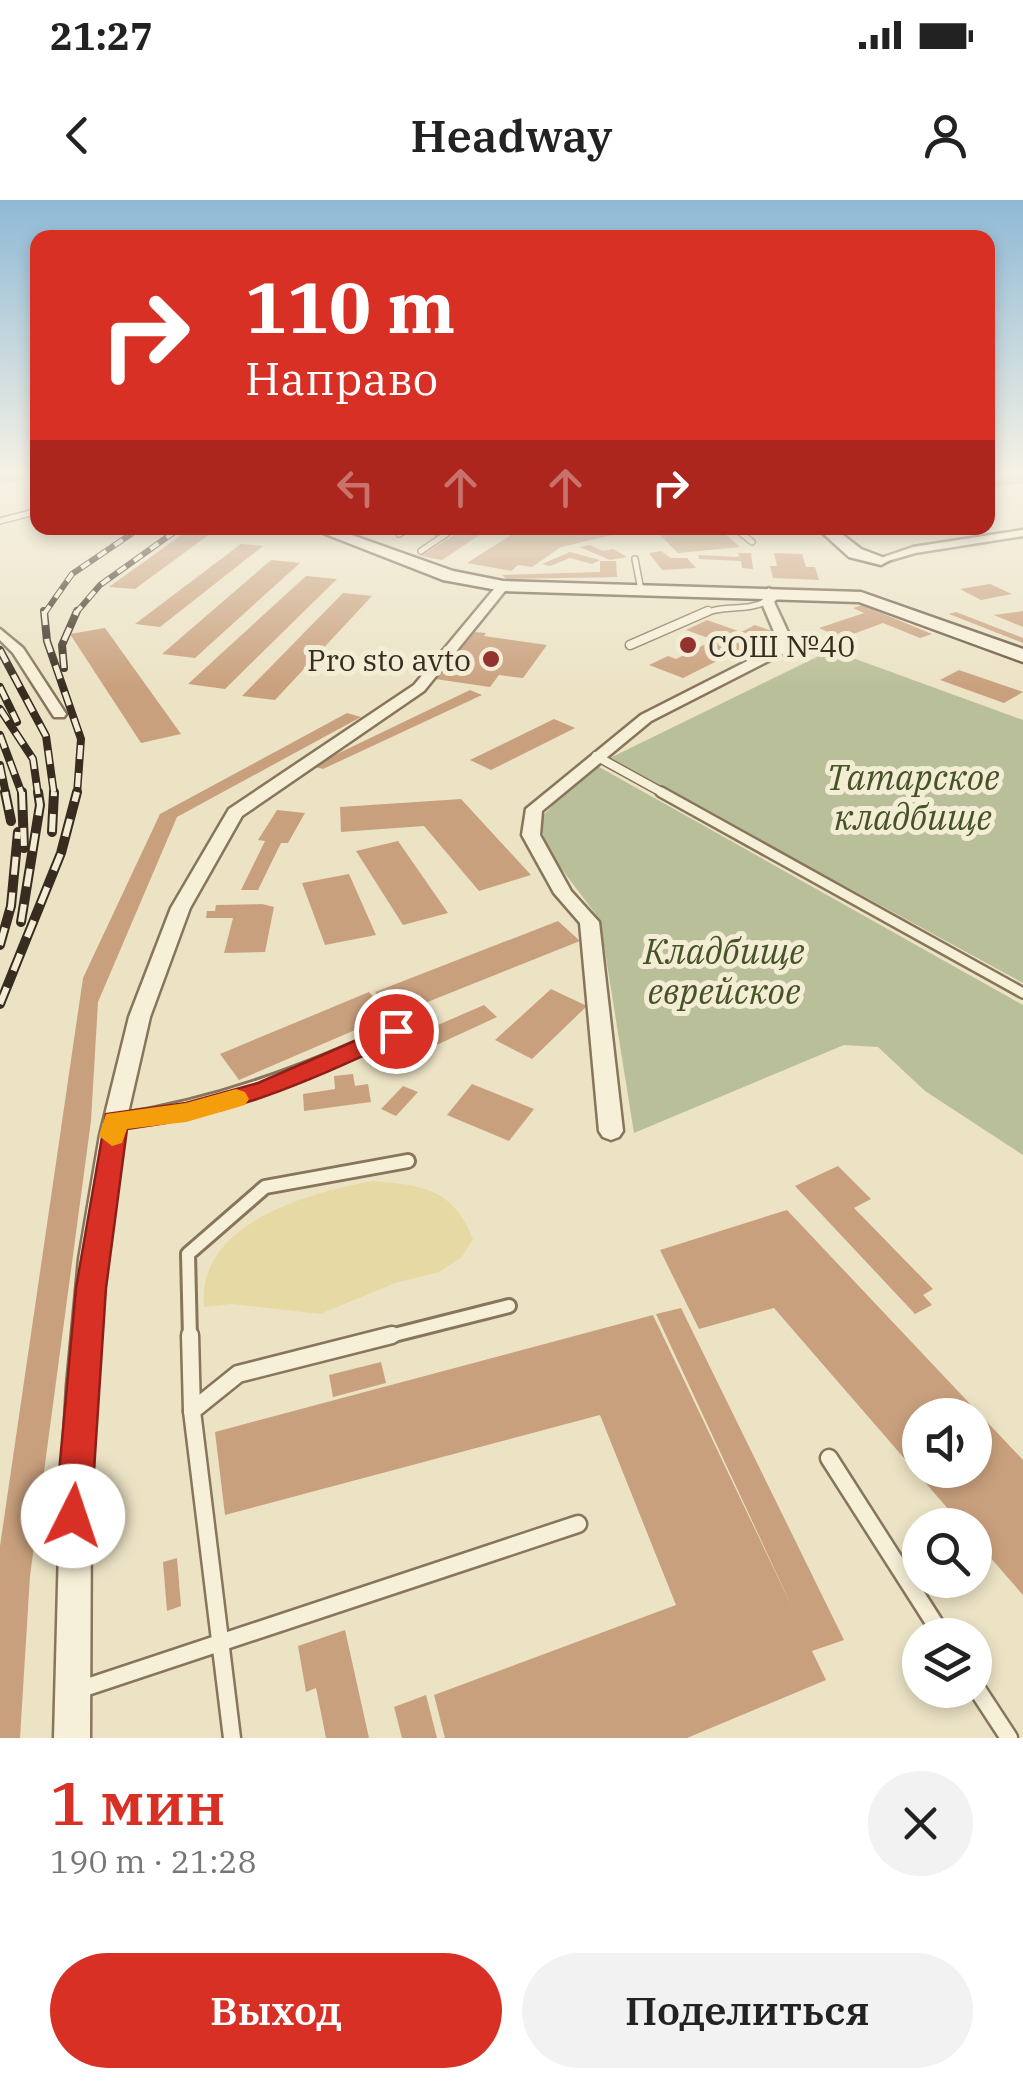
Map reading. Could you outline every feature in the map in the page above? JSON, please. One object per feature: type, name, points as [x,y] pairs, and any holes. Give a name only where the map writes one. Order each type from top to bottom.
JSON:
[{"type":"main road","points":[[365,546],[423,568],[503,586],[768,596],[834,594],[885,603],[1023,656]]},
{"type":"main road","points":[[846,546],[855,553],[881,560]]},
{"type":"main road","points":[[834,594],[838,587],[881,560]]},
{"type":"street","points":[[881,560],[940,546]]},
{"type":"street","points":[[72,1738],[73,1516],[91,1288],[115,1121],[130,1049],[148,993],[214,842],[235,813],[419,688],[503,586]]},
{"type":"street","points":[[611,1132],[589,922],[563,894],[531,835],[534,809],[646,718],[783,648],[768,596]]},
{"type":"street","points":[[0,633],[18,651],[59,714]]},
{"type":"lane","points":[[422,551],[429,546]]},
{"type":"lane","points":[[635,559],[641,590]]},
{"type":"lane","points":[[630,645],[715,608],[753,608],[768,596]]},
{"type":"lane","points":[[596,756],[1023,993]]},
{"type":"lane","points":[[115,1121],[186,1112],[266,1090],[396,1031]]},
{"type":"lane","points":[[232,1738],[192,1411],[188,1254],[265,1186],[408,1160]]},
{"type":"lane","points":[[192,1411],[238,1374],[509,1306]]},
{"type":"lane","points":[[829,1458],[931,1618]]},
{"type":"lane","points":[[72,1692],[578,1524]]},
{"type":"lane","points":[[989,1708],[1009,1738]]},
{"type":"sand","points":[[372,1181],[421,1188],[445,1199],[456,1209],[473,1239],[462,1257],[439,1272],[395,1283],[320,1314],[231,1304],[204,1307],[206,1278],[218,1254],[237,1233],[289,1204]]},
{"type":"green space","name":"Татарское кладбище","points":[[831,650],[1023,720],[1023,983],[610,758]]},
{"type":"green space","name":"Кладбище еврейское","points":[[592,763],[1023,1005],[1023,1155],[925,1091],[878,1047],[844,1045],[634,1133],[600,920],[548,851],[539,820]]},
{"type":"building","points":[[166,546],[194,546],[135,589],[109,587]]},
{"type":"building","points":[[239,546],[263,546],[160,627],[135,624]]},
{"type":"building","points":[[437,546],[463,546],[442,560],[421,556]]},
{"type":"building","points":[[494,546],[566,546],[532,567],[518,565],[511,571],[467,563]]},
{"type":"building","points":[[671,546],[740,547],[678,553]]},
{"type":"building","points":[[580,547],[613,549],[627,557],[610,560]]},
{"type":"building","points":[[661,551],[671,558],[687,558],[696,568],[662,570],[649,553]]},
{"type":"building","points":[[570,552],[600,560],[592,564],[570,558],[550,566],[542,564]]},
{"type":"building","points":[[738,553],[751,553],[753,569],[742,568],[741,561],[699,559],[698,555],[739,557]]},
{"type":"building","points":[[774,553],[802,554],[806,567],[815,567],[819,580],[773,578],[770,566],[777,566]]},
{"type":"building","points":[[271,560],[300,563],[195,658],[162,654]]},
{"type":"building","points":[[600,561],[616,561],[617,577],[506,579],[502,575],[600,572]]},
{"type":"building","points":[[306,576],[337,579],[225,689],[188,684]]},
{"type":"building","points":[[990,584],[1012,594],[981,600],[960,589]]},
{"type":"building","points":[[343,593],[372,596],[275,700],[242,696]]},
{"type":"building","points":[[862,605],[932,634],[920,638],[883,623],[842,638],[819,628],[864,613],[853,608]]},
{"type":"building","points":[[1023,611],[1023,627],[994,615]]},
{"type":"building","points":[[956,612],[1023,638],[1023,643],[949,614]]},
{"type":"building","points":[[707,620],[741,632],[755,625],[775,632],[683,678],[649,665],[668,656],[676,659],[714,640],[686,630]]},
{"type":"building","points":[[105,628],[181,734],[141,743],[70,634]]},
{"type":"building","points":[[475,632],[547,645],[523,678],[499,675],[490,687],[435,679]]},
{"type":"building","points":[[959,670],[1023,692],[1004,703],[940,680]]},
{"type":"building","points":[[470,690],[482,695],[323,769],[312,766]]},
{"type":"building","points":[[347,713],[361,717],[177,817],[98,1002],[91,1121],[30,1576],[20,1738],[0,1738],[0,1546],[83,978],[160,814]]},
{"type":"building","points":[[554,719],[575,728],[491,770],[470,760]]},
{"type":"building","points":[[461,799],[531,875],[479,891],[424,826],[341,832],[340,807]]},
{"type":"building","points":[[277,810],[305,813],[288,843],[281,843],[258,890],[241,890],[265,841],[258,840]]},
{"type":"building","points":[[398,841],[448,913],[403,925],[356,851]]},
{"type":"building","points":[[349,874],[376,935],[325,945],[302,883]]},
{"type":"building","points":[[216,905],[274,907],[265,952],[224,953],[233,918],[206,918],[207,911],[215,911]]},
{"type":"building","points":[[558,921],[580,941],[395,1015],[375,992]]},
{"type":"building","points":[[551,989],[587,1006],[532,1059],[495,1040]]},
{"type":"building","points":[[369,992],[390,1015],[239,1080],[220,1054]]},
{"type":"building","points":[[484,1005],[497,1017],[430,1048],[417,1034]]},
{"type":"building","points":[[353,1074],[355,1086],[368,1084],[371,1102],[304,1111],[303,1094],[335,1089],[334,1076]]},
{"type":"building","points":[[472,1084],[534,1109],[509,1141],[447,1115]]},
{"type":"building","points":[[403,1086],[418,1092],[396,1116],[381,1109]]},
{"type":"building","points":[[838,1166],[871,1199],[854,1208],[933,1289],[923,1295],[932,1305],[915,1314],[795,1186]]},
{"type":"building","points":[[787,1210],[964,1398],[902,1398],[902,1456],[774,1308],[699,1329],[660,1250]]},
{"type":"building","points":[[681,1308],[844,1640],[812,1651],[826,1680],[687,1738],[445,1738],[434,1695],[676,1605],[600,1415],[225,1515],[215,1432],[653,1315],[793,1609],[656,1314]]},
{"type":"building","points":[[381,1362],[386,1383],[333,1397],[329,1375]]},
{"type":"building","points":[[992,1427],[1023,1460],[1023,1595],[992,1559],[992,1508],[947,1508],[930,1488],[992,1488]]},
{"type":"building","points":[[177,1558],[181,1606],[167,1611],[163,1562]]},
{"type":"building","points":[[345,1630],[369,1738],[326,1738],[316,1688],[306,1692],[298,1646]]},
{"type":"building","points":[[426,1695],[437,1738],[402,1738],[394,1707]]},
{"type":"railway","points":[[44,614],[72,574],[114,546]]},
{"type":"railway","points":[[76,612],[100,585],[155,546]]},
{"type":"railway","points":[[64,668],[62,645],[76,612]]},
{"type":"railway","points":[[44,614],[47,641],[81,739],[77,794]]},
{"type":"railway","points":[[0,650],[46,736],[54,793]]},
{"type":"railway","points":[[0,687],[17,722]]},
{"type":"railway","points":[[0,709],[33,759],[38,794]]},
{"type":"railway","points":[[0,735],[22,794]]},
{"type":"railway","points":[[0,765],[6,794]]},
{"type":"railway","points":[[5,792],[11,821]]},
{"type":"railway","points":[[22,792],[24,848]]},
{"type":"railway","points":[[21,922],[40,805],[38,792]]},
{"type":"railway","points":[[0,1004],[61,853],[77,792]]},
{"type":"railway","points":[[52,832],[54,793]]},
{"type":"railway","points":[[0,945],[11,906],[18,832]]},
{"type":"slow traffic","points":[[112,1136],[115,1121],[186,1112],[236,1099]]},
{"type":"place","name":"СОШ №40","points":[[688,645]]},
{"type":"place","name":"Pro sto avto","points":[[491,659]]},
{"type":"route","points":[[73,1516],[91,1288],[115,1121],[186,1112],[266,1090],[396,1031]]}]
